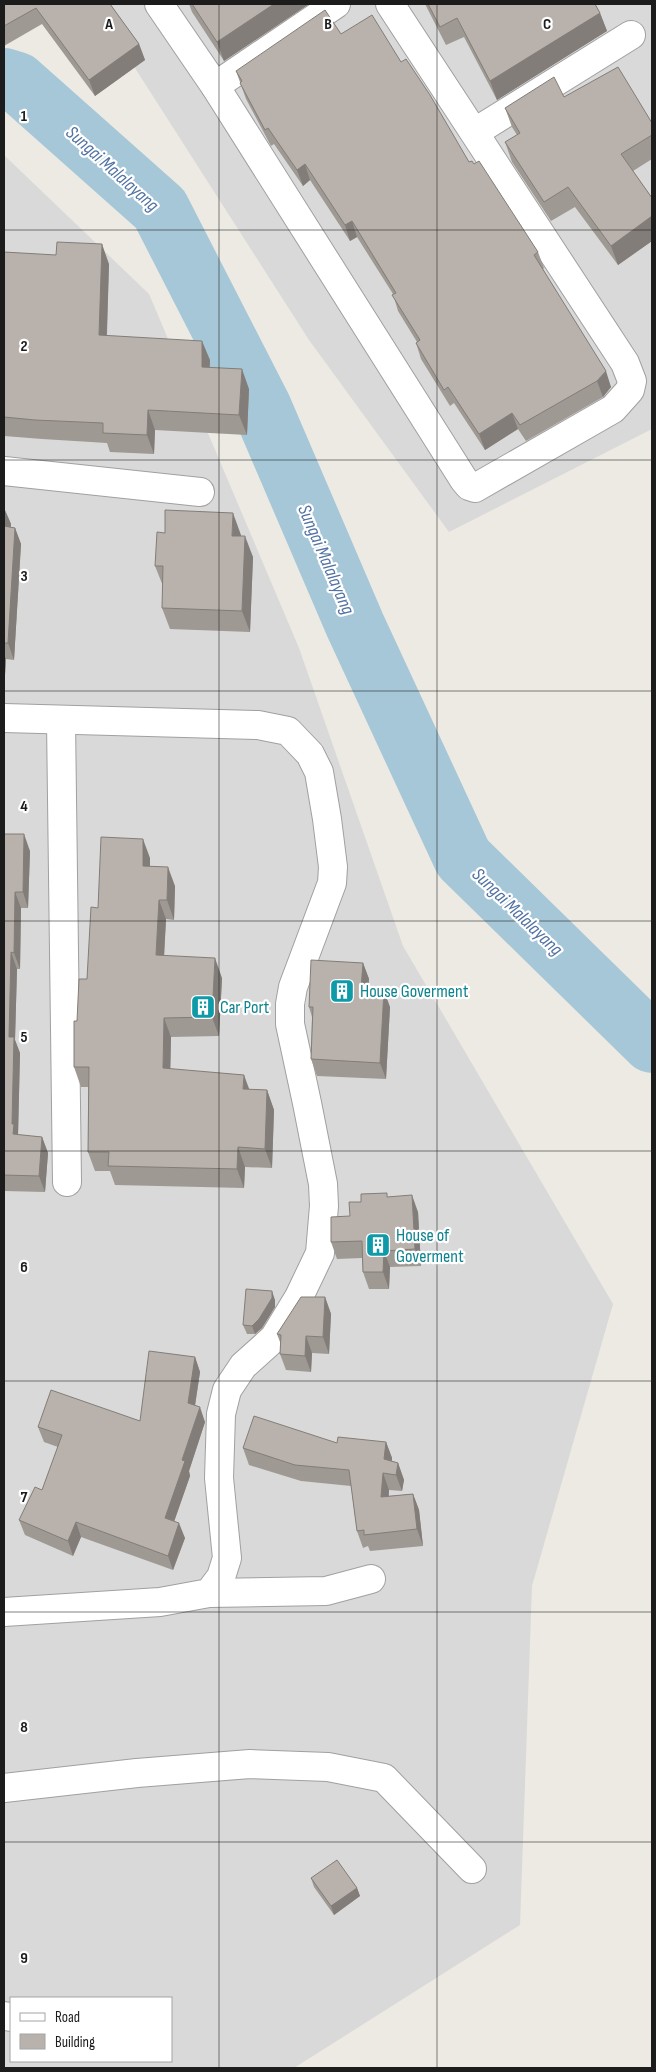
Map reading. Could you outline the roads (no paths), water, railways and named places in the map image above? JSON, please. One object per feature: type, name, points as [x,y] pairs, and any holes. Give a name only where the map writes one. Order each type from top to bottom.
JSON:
[{"type":"street","points":[[159,4],[215,86],[464,480],[469,486],[475,488],[613,409],[630,390],[632,381],[625,363],[616,348],[573,286],[475,132],[390,4]]},
{"type":"street","points":[[215,86],[336,4]]},
{"type":"street","points":[[475,132],[631,35]]},
{"type":"street","points":[[4,471],[200,492]]},
{"type":"street","points":[[4,718],[258,725],[288,731],[310,754],[316,764],[327,818],[333,867],[332,883],[293,987],[290,1024],[323,1184],[322,1245],[299,1297],[274,1338],[243,1366],[227,1390],[221,1414],[219,1478],[227,1558],[222,1577],[209,1593]]},
{"type":"street","points":[[61,721],[67,1182]]},
{"type":"street","points":[[4,1612],[160,1602],[209,1593],[326,1591],[371,1579]]},
{"type":"street","points":[[4,1788],[137,1773],[250,1764],[328,1767],[384,1778],[472,1870]]},
{"type":"waterway","name":"Sungai Malalayang","points":[[4,78],[17,82],[160,209],[262,408],[355,625],[463,858],[652,1043]]},
{"type":"place","name":"House Goverment","points":[[342,991]]},
{"type":"place","name":"Car Port","points":[[203,1007]]},
{"type":"place","name":"House of Goverment","points":[[378,1245]]}]
